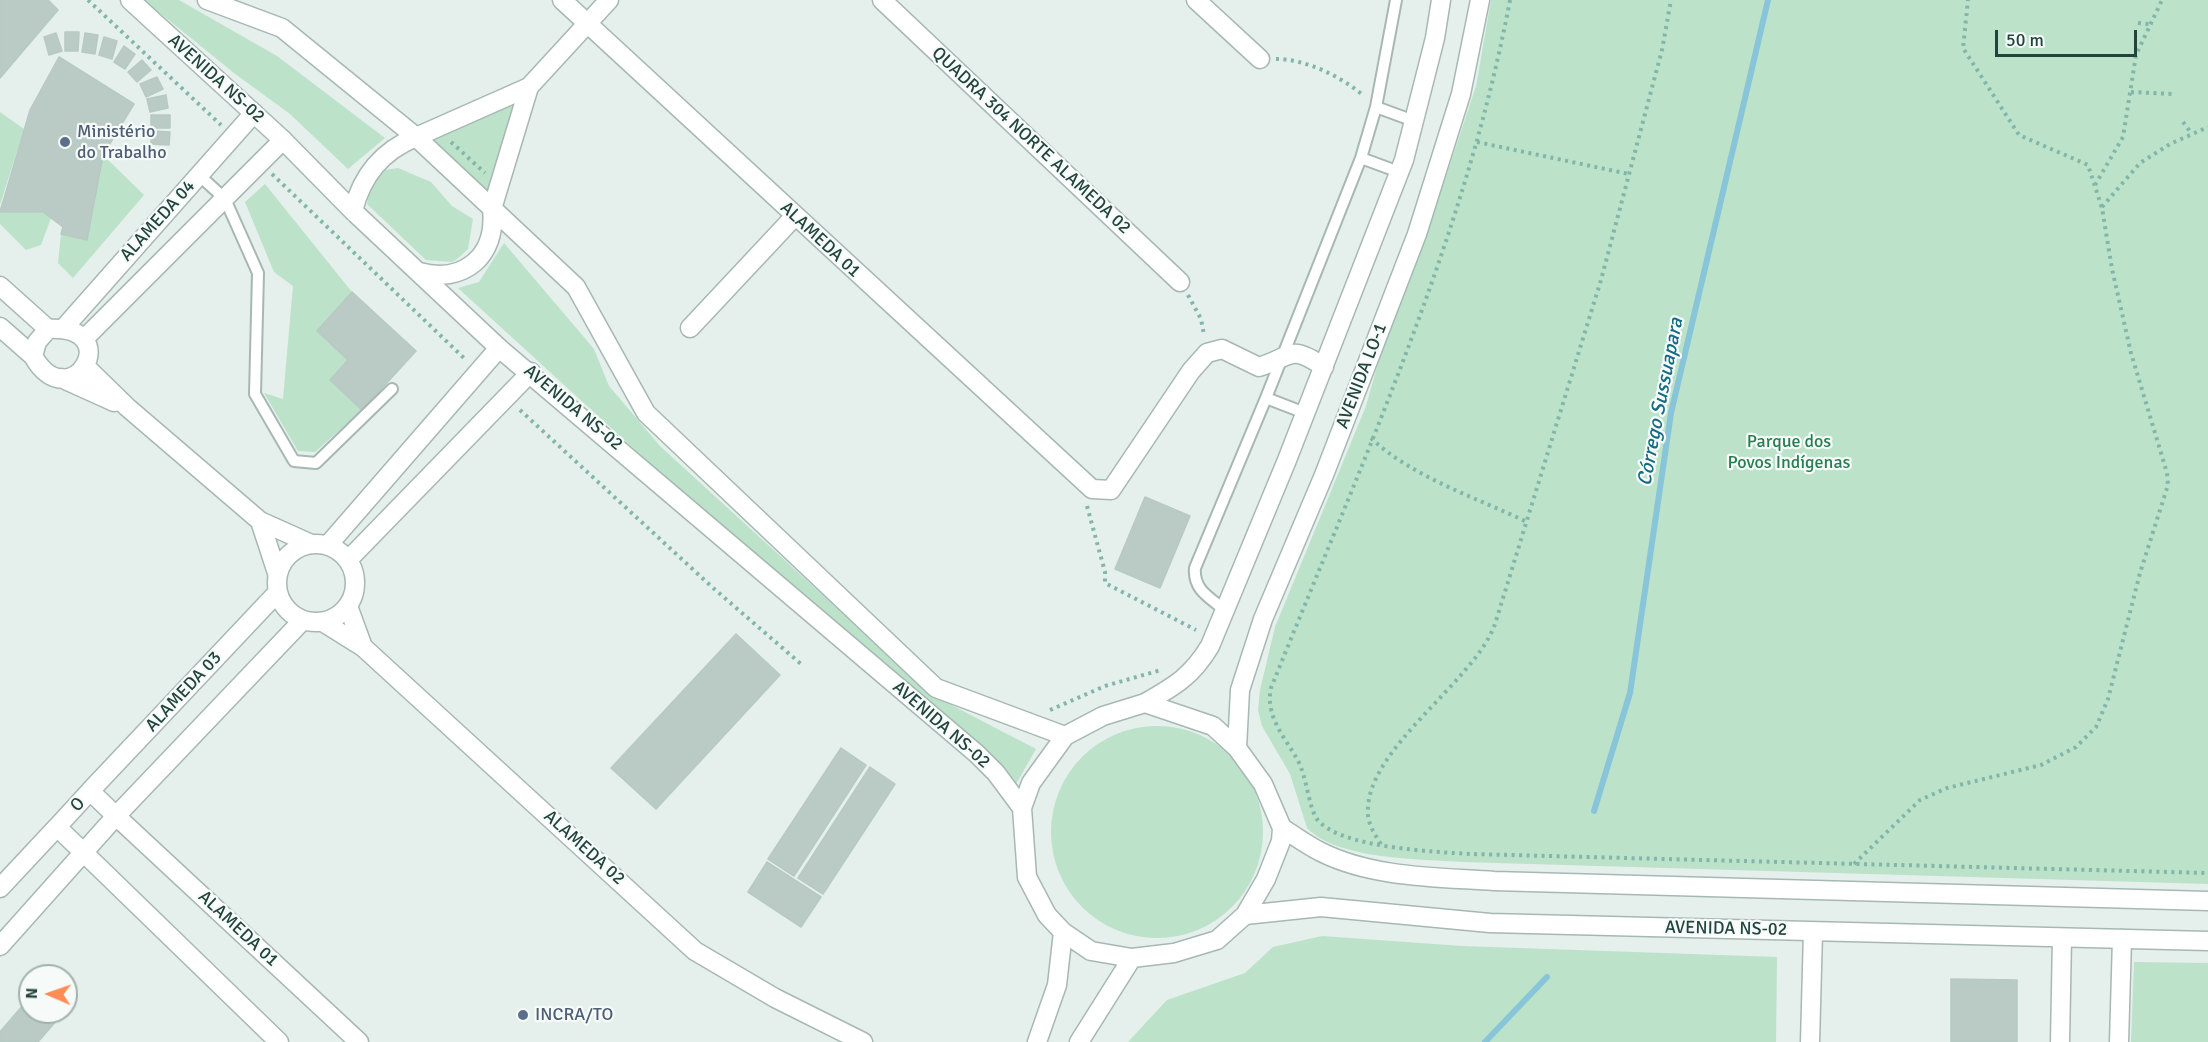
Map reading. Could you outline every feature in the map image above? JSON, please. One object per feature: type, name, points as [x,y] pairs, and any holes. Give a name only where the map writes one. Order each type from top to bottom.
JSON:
[{"type":"street","name":"AVENIDA NS-02","points":[[130,0],[284,140],[353,211],[499,348],[531,372],[977,754],[996,773],[1022,808]]},
{"type":"street","name":"AVENIDA NS-02","points":[[207,0],[282,28],[416,137],[576,287],[646,413],[936,688],[1065,736]]},
{"type":"street","name":"ALAMEDA 01","points":[[562,0],[794,217],[1080,479]]},
{"type":"street","points":[[353,211],[362,184],[374,166],[390,150],[529,87],[609,0]]},
{"type":"street","name":"QUADRA 304 NORTE ALAMEDA 02","points":[[882,0],[1180,282]]},
{"type":"street","points":[[1196,0],[1260,59]]},
{"type":"street","points":[[1145,703],[1182,713],[1213,726],[1237,748],[1263,784],[1282,828],[1281,841],[1266,879],[1245,915],[1217,940],[1174,953],[1132,958],[1091,951],[1063,932],[1047,915],[1027,877],[1022,808],[1031,783],[1065,736],[1103,717],[1145,703],[1177,685],[1197,667],[1210,646],[1218,605],[1305,413],[1399,172],[1435,38],[1441,0]]},
{"type":"street","name":"AVENIDA LO-1","points":[[1237,748],[1240,690],[1263,619],[1324,475],[1417,234],[1461,94],[1480,0]]},
{"type":"street","points":[[419,272],[430,275],[453,274],[473,263],[488,244],[492,233],[492,209],[529,87]]},
{"type":"street","name":"ALAMEDA 04","points":[[56,329],[254,113]]},
{"type":"street","name":"ALAMEDA 04","points":[[85,338],[284,140]]},
{"type":"street","points":[[690,327],[794,217]]},
{"type":"street","points":[[0,286],[56,329]]},
{"type":"street","points":[[0,327],[33,356],[48,375],[61,378],[127,407]]},
{"type":"street","points":[[33,356],[36,342],[56,329],[71,329],[85,338],[90,354],[86,367],[75,377],[61,378]]},
{"type":"street","points":[[328,545],[499,348]]},
{"type":"street","points":[[1080,479],[1092,489],[1111,490],[1191,371],[1207,353],[1222,349],[1259,366],[1271,363],[1283,354],[1304,354],[1324,367]]},
{"type":"street","points":[[86,367],[127,407],[260,521],[309,543],[328,545],[348,560],[355,586],[348,606],[337,616],[323,622]]},
{"type":"street","points":[[348,560],[531,372]]},
{"type":"street","points":[[260,521],[277,573],[277,593],[282,605],[303,620],[323,622],[363,647]]},
{"type":"street","points":[[277,573],[288,555],[309,543]]},
{"type":"street","name":"ALAMEDA 03","points":[[90,791],[277,593]]},
{"type":"street","name":"ALAMEDA 02","points":[[348,606],[363,647],[695,951],[775,998],[863,1042]]},
{"type":"street","name":"ALAMEDA 03","points":[[116,816],[303,620]]},
{"type":"street","name":"O","points":[[90,791],[116,816],[83,852],[57,827],[90,791]]},
{"type":"street","name":"ALAMEDA 01","points":[[116,816],[359,1042]]},
{"type":"street","points":[[0,888],[57,827]]},
{"type":"street","points":[[1282,828],[1322,853],[1378,870],[1446,878],[2208,901]]},
{"type":"street","points":[[0,946],[83,852],[279,1042]]},
{"type":"street","name":"AVENIDA NS-02","points":[[1245,915],[1321,907],[1434,920],[1517,924],[2208,941]]},
{"type":"street","points":[[1037,1042],[1057,985],[1063,932]]},
{"type":"street","points":[[1810,1042],[1813,932]]},
{"type":"street","points":[[2060,1042],[2062,938]]},
{"type":"street","points":[[2119,1042],[2122,939]]},
{"type":"street","points":[[1079,1042],[1132,958]]},
{"type":"lane","points":[[1218,605],[1199,590],[1194,578],[1195,568],[1266,399],[1361,158],[1376,107],[1396,0]]},
{"type":"lane","points":[[1376,107],[1414,121]]},
{"type":"lane","points":[[1361,158],[1399,172]]},
{"type":"lane","points":[[199,175],[225,199],[258,273],[255,394],[294,461],[316,463],[392,389]]},
{"type":"lane","points":[[1266,399],[1305,413]]},
{"type":"path","points":[[88,0],[233,136]]},
{"type":"path","points":[[1510,0],[1477,142],[1438,260],[1269,699],[1274,721],[1302,771],[1316,818],[1329,829],[1346,836],[1382,845],[1415,850],[1538,858],[2208,873]]},
{"type":"path","points":[[1382,845],[1370,825],[1368,814],[1373,789],[1411,729],[1488,641],[1601,280],[1662,50],[1671,0]]},
{"type":"path","points":[[1854,864],[1920,800],[1947,788],[2020,772],[2061,756],[2087,739],[2103,712],[2140,573],[2168,485],[2118,296],[2102,208],[2088,165],[2019,135],[1963,48],[1968,0]]},
{"type":"path","points":[[2094,185],[2123,137],[2136,55],[2162,0]]},
{"type":"path","points":[[2138,23],[2149,24]]},
{"type":"path","points":[[1260,59],[1280,58],[1299,62],[1330,74],[1351,85],[1376,107]]},
{"type":"path","points":[[2131,92],[2174,94]]},
{"type":"path","points":[[2183,122],[2192,134]]},
{"type":"path","points":[[2102,208],[2140,163],[2170,144],[2208,127]]},
{"type":"path","points":[[1477,142],[1629,174]]},
{"type":"path","points":[[261,163],[478,372]]},
{"type":"path","points":[[1180,282],[1201,319],[1207,353]]},
{"type":"path","points":[[506,397],[712,587],[801,664]]},
{"type":"path","points":[[1371,438],[1386,452],[1410,467],[1527,522]]},
{"type":"path","points":[[1080,479],[1105,572],[1105,583],[1196,630]]},
{"type":"path","points":[[1191,639],[1218,605]]},
{"type":"path","points":[[1042,712],[1057,709],[1105,686],[1150,674],[1165,667]]},
{"type":"green space","points":[[144,0],[179,0],[277,56],[385,138],[348,169],[290,114],[234,73]]},
{"type":"green space","name":"Parque dos Povos Indígenas","points":[[1491,0],[2208,0],[2208,884],[1425,860],[1359,852],[1321,839],[1307,828],[1290,774],[1262,726],[1258,710],[1260,690],[1275,627],[1366,406],[1385,338],[1427,234],[1476,86]]},
{"type":"green space","points":[[529,87],[492,209],[416,137]]},
{"type":"green space","points":[[0,112],[24,129],[0,205]]},
{"type":"green space","points":[[103,155],[144,195],[73,278],[58,263],[61,234],[87,240]]},
{"type":"green space","points":[[398,168],[431,182],[452,206],[473,219],[468,249],[457,259],[452,262],[426,260],[367,204],[371,185],[385,170]]},
{"type":"green space","points":[[265,184],[352,292],[416,351],[362,410],[315,452],[298,451],[264,393],[283,399],[293,286],[274,272],[245,202]]},
{"type":"green space","points":[[0,212],[43,212],[51,218],[41,245],[26,250],[0,224]]},
{"type":"green space","points":[[504,243],[594,349],[609,386],[660,446],[932,695],[1036,749],[1015,786],[928,704],[655,468],[458,288],[479,282]]},
{"type":"green space","points":[[1147,726],[1167,726],[1188,730],[1207,738],[1232,757],[1245,773],[1255,791],[1261,811],[1263,832],[1261,853],[1255,873],[1245,891],[1232,907],[1207,926],[1188,934],[1167,938],[1147,938],[1126,934],[1107,926],[1075,899],[1063,882],[1055,863],[1051,842],[1051,822],[1055,801],[1063,782],[1090,750],[1107,738],[1126,730]]},
{"type":"green space","points":[[1322,936],[1462,946],[1777,957],[1776,1042],[1128,1042],[1167,1000],[1245,973],[1273,947]]},
{"type":"green space","points":[[2134,962],[2208,963],[2208,1042],[2131,1042]]},
{"type":"building","points":[[0,0],[48,0],[58,10],[0,78]]},
{"type":"building","points":[[65,32],[79,32],[78,51],[65,51]]},
{"type":"building","points":[[56,33],[62,51],[49,55],[44,37]]},
{"type":"building","points":[[85,33],[98,35],[95,54],[82,52]]},
{"type":"building","points":[[104,37],[117,41],[112,59],[99,55]]},
{"type":"building","points":[[124,46],[135,54],[125,69],[114,62]]},
{"type":"building","name":"Ministério do Trabalho","points":[[59,57],[134,104],[103,155],[87,240],[61,234],[63,227],[43,212],[0,212],[30,110]]},
{"type":"building","points":[[142,60],[151,70],[137,82],[128,72]]},
{"type":"building","points":[[157,77],[163,89],[146,97],[140,84]]},
{"type":"building","points":[[166,95],[168,108],[150,112],[147,99]]},
{"type":"building","points":[[151,115],[170,115],[170,128],[151,128]]},
{"type":"building","points":[[151,131],[170,132],[169,145],[151,144]]},
{"type":"building","points":[[352,292],[416,351],[362,410],[330,380],[348,360],[317,331]]},
{"type":"building","points":[[1145,497],[1190,516],[1160,588],[1115,569]]},
{"type":"building","points":[[736,634],[780,675],[656,809],[611,768]]},
{"type":"building","points":[[841,748],[866,765],[794,876],[768,859]]},
{"type":"building","points":[[870,767],[895,784],[823,894],[798,878]]},
{"type":"building","points":[[767,862],[821,897],[801,927],[748,892]]},
{"type":"building","points":[[1951,979],[2017,980],[2017,1042],[1951,1042]]},
{"type":"building","points":[[18,1011],[18,1024],[54,1024],[38,1042],[0,1042],[0,1032]]},
{"type":"waterway","name":"Córrego Sussuapara","points":[[1594,811],[1630,693],[1671,413],[1768,0]]},
{"type":"waterway","name":"Córrego Sussuapara","points":[[1485,1042],[1547,977]]},
{"type":"place","name":"Ministério do Trabalho","points":[[65,142]]},
{"type":"place","name":"INCRA/TO","points":[[523,1015]]}]
